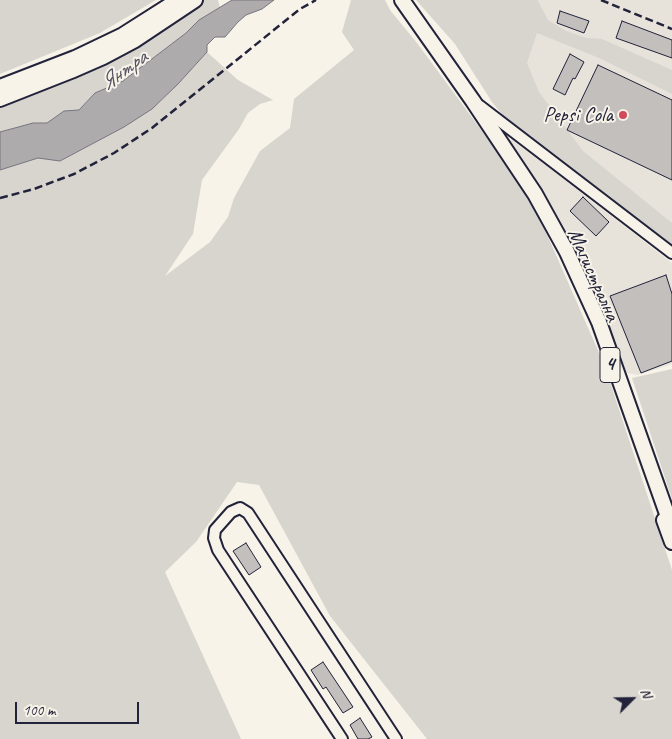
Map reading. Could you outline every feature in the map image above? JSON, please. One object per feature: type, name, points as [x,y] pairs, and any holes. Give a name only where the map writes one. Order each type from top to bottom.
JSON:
[{"type":"main road","points":[[0,87],[75,58],[123,35],[178,0]]},
{"type":"main road","points":[[0,99],[102,57],[135,40],[195,0]]},
{"type":"main road","name":"Магистрална","points":[[402,0],[535,194],[568,252],[599,322],[672,528]]},
{"type":"main road","name":"Магистрална","points":[[535,194],[594,324],[672,542]]},
{"type":"street","points":[[473,101],[672,253]]},
{"type":"street","points":[[342,739],[218,550],[214,538],[215,530],[231,512],[240,508],[248,513],[396,739]]},
{"type":"shaded area","points":[[0,0],[156,0],[100,33],[0,74]]},
{"type":"shaded area","points":[[204,0],[218,0],[220,8],[199,20],[186,33],[123,81],[95,93],[79,110],[64,111],[47,123],[33,123],[0,132],[0,107],[72,76],[189,11]]},
{"type":"shaded area","points":[[232,0],[274,0],[262,9],[246,15],[225,37],[215,37],[207,45],[207,52],[178,84],[152,109],[124,127],[60,161],[38,158],[0,170],[0,132],[33,123],[47,123],[64,111],[79,110],[95,93],[123,81],[186,33],[199,20]]},
{"type":"shaded area","points":[[351,0],[385,0],[390,10],[417,43],[530,196],[604,364],[672,570],[672,739],[427,739],[330,616],[259,485],[237,482],[196,542],[165,572],[241,739],[0,739],[0,170],[38,158],[60,161],[124,127],[152,109],[207,52],[238,80],[273,100],[260,104],[248,113],[239,129],[202,180],[193,234],[165,276],[210,242],[228,217],[234,198],[260,151],[290,128],[294,99],[354,50],[342,32]]},
{"type":"shaded area","points":[[416,0],[538,0],[548,20],[566,31],[587,38],[602,39],[672,70],[672,94],[599,58],[537,33],[527,63],[539,92],[583,151],[672,223],[672,246],[513,128],[492,102],[455,44]]},
{"type":"shaded area","points":[[505,0],[672,0],[672,226],[619,186],[507,87]]},
{"type":"shaded area","points":[[507,140],[512,140],[526,150],[672,263],[672,364],[637,375],[627,373],[588,284],[540,188],[511,152]]},
{"type":"shaded area","points":[[672,369],[672,499],[632,378]]},
{"type":"building","points":[[560,11],[589,21],[584,33],[557,23]]},
{"type":"building","points":[[622,21],[672,40],[672,58],[616,38]]},
{"type":"building","points":[[570,54],[584,62],[575,79],[573,78],[565,95],[553,89]]},
{"type":"building","name":"Pepsi Cola","points":[[598,65],[672,100],[672,180],[567,130]]},
{"type":"building","points":[[583,197],[609,222],[596,236],[570,211]]},
{"type":"building","points":[[666,275],[672,294],[672,361],[641,373],[610,296]]},
{"type":"building","points":[[246,543],[261,567],[249,575],[233,551]]},
{"type":"building","points":[[323,662],[353,707],[343,713],[326,687],[323,689],[311,670]]},
{"type":"building","points":[[360,718],[372,737],[368,739],[358,739],[350,725]]},
{"type":"railway","points":[[0,198],[34,189],[74,174],[114,153],[152,128],[300,9],[316,0]]},
{"type":"railway","points":[[601,0],[672,29]]},
{"type":"place","name":"Pepsi Cola","points":[[623,115]]},
{"type":"water label","name":"Янтра","points":[[124,71]]}]
